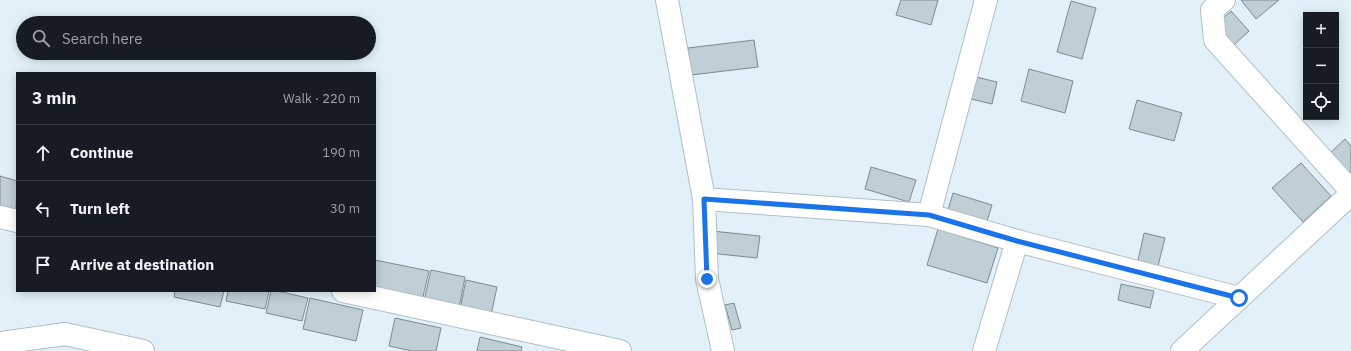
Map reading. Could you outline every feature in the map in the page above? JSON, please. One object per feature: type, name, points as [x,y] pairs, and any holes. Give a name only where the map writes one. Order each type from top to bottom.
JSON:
[{"type":"street","points":[[667,0],[704,199],[707,279],[724,351]]},
{"type":"street","points":[[929,215],[986,0]]},
{"type":"street","points":[[1182,351],[1351,193],[1215,40],[1212,10],[1224,0]]},
{"type":"street","points":[[704,199],[929,215],[1017,241],[1239,298]]},
{"type":"street","points":[[0,217],[16,221]]},
{"type":"street","points":[[984,351],[1017,241]]},
{"type":"street","points":[[348,292],[620,351]]},
{"type":"street","points":[[0,343],[65,334],[143,351]]},
{"type":"building","points":[[901,0],[938,0],[931,25],[896,15]]},
{"type":"building","points":[[1241,0],[1279,0],[1256,19]]},
{"type":"building","points":[[1071,1],[1096,8],[1082,59],[1057,52]]},
{"type":"building","points":[[1231,11],[1249,31],[1234,45],[1216,25]]},
{"type":"building","points":[[754,40],[758,67],[691,75],[688,48]]},
{"type":"building","points":[[1029,69],[1073,81],[1065,113],[1021,101]]},
{"type":"building","points":[[972,76],[997,82],[992,104],[967,98]]},
{"type":"building","points":[[1137,100],[1182,113],[1174,141],[1129,129]]},
{"type":"building","points":[[1345,139],[1351,146],[1351,175],[1330,153]]},
{"type":"building","points":[[1301,163],[1331,196],[1303,222],[1272,188]]},
{"type":"building","points":[[871,167],[916,180],[909,202],[865,189]]},
{"type":"building","points":[[0,176],[16,181],[16,211],[0,206]]},
{"type":"building","points":[[953,193],[992,205],[986,225],[947,213]]},
{"type":"building","points":[[938,229],[998,248],[987,283],[927,265]]},
{"type":"building","points":[[712,231],[760,236],[757,258],[709,253]]},
{"type":"building","points":[[1144,233],[1165,238],[1157,270],[1137,265]]},
{"type":"building","points":[[376,260],[429,271],[422,301],[376,291]]},
{"type":"building","points":[[431,270],[465,277],[459,308],[424,301]]},
{"type":"building","points":[[466,280],[497,287],[491,315],[460,309]]},
{"type":"building","points":[[1121,284],[1154,291],[1150,308],[1118,300]]},
{"type":"building","points":[[175,292],[224,292],[220,307],[174,297]]},
{"type":"building","points":[[228,292],[269,292],[265,309],[226,301]]},
{"type":"building","points":[[271,292],[281,292],[308,298],[302,321],[266,313]]},
{"type":"building","points":[[310,298],[363,310],[356,341],[303,329]]},
{"type":"building","points":[[734,303],[741,328],[732,330],[725,305]]},
{"type":"building","points":[[395,318],[441,328],[436,351],[412,351],[389,346]]},
{"type":"building","points":[[480,337],[522,347],[521,351],[477,351]]},
{"type":"route","points":[[707,279],[704,199],[929,215],[1017,241],[1239,298]]}]
